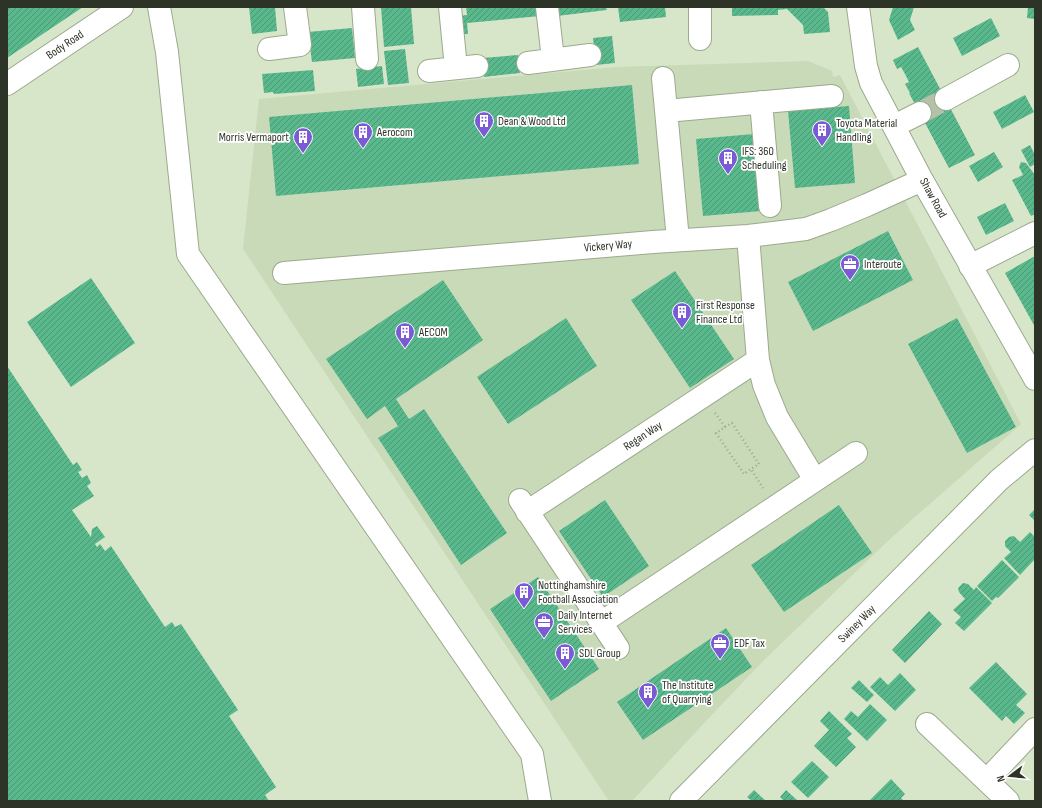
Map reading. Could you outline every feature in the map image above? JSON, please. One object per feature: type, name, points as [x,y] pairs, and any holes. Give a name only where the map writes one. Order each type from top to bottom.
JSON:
[{"type":"street","name":"Body Road","points":[[7,84],[122,7]]},
{"type":"street","points":[[159,7],[167,52],[188,254],[532,754],[540,801]]},
{"type":"street","points":[[270,49],[300,45],[295,7]]},
{"type":"street","points":[[363,7],[367,59]]},
{"type":"street","points":[[429,70],[467,67],[450,7]]},
{"type":"street","points":[[547,7],[553,60]]},
{"type":"street","points":[[700,7],[700,39]]},
{"type":"street","name":"Shaw Road","points":[[858,7],[867,72],[871,83],[922,180],[1035,380]]},
{"type":"street","points":[[528,63],[590,55]]},
{"type":"street","points":[[946,98],[1008,65]]},
{"type":"street","points":[[664,78],[678,240]]},
{"type":"street","points":[[666,111],[832,96]]},
{"type":"street","points":[[761,102],[770,206]]},
{"type":"street","points":[[894,126],[920,113]]},
{"type":"street","name":"Vickery Way","points":[[284,273],[678,240],[748,236],[806,229],[867,205],[922,180]]},
{"type":"street","points":[[970,266],[1035,233]]},
{"type":"street","points":[[748,236],[758,360],[764,385],[777,417],[815,480]]},
{"type":"street","name":"Regan Way","points":[[618,648],[523,506],[704,396],[758,360]]},
{"type":"street","name":"Swiney Way","points":[[681,801],[1000,480],[1035,450]]},
{"type":"street","points":[[601,623],[856,453]]},
{"type":"street","points":[[927,724],[1008,801]]},
{"type":"street","points":[[987,780],[1035,729]]},
{"type":"path","points":[[704,396],[725,427]]},
{"type":"path","points":[[732,423],[759,464],[744,474],[716,433],[725,427],[732,423]]},
{"type":"path","points":[[751,469],[776,506]]},
{"type":"shaded area","points":[[808,61],[832,71],[833,77],[840,75],[1021,424],[891,538],[764,660],[632,801],[609,801],[243,249],[259,99],[617,67]]},
{"type":"building","points":[[7,7],[83,7],[7,58]]},
{"type":"building","points":[[249,7],[275,7],[277,31],[252,34]]},
{"type":"building","points":[[381,7],[411,7],[414,44],[384,47]]},
{"type":"building","points":[[466,7],[539,7],[540,16],[467,23],[468,34],[460,34],[458,16],[467,15]]},
{"type":"building","points":[[556,7],[606,7],[607,10],[557,16]]},
{"type":"building","points":[[618,7],[665,7],[666,17],[620,22]]},
{"type":"building","points":[[732,7],[823,7],[828,12],[830,32],[804,34],[803,25],[787,9],[778,10],[778,15],[732,16]]},
{"type":"building","points":[[893,7],[914,7],[910,20],[915,30],[898,40],[889,20]]},
{"type":"building","points":[[1028,7],[1035,7],[1035,19],[1027,18]]},
{"type":"building","points":[[991,18],[1000,36],[962,56],[953,38]]},
{"type":"building","points":[[352,28],[355,58],[312,62],[308,32]]},
{"type":"building","points":[[612,36],[615,63],[596,65],[593,38]]},
{"type":"building","points":[[918,47],[975,155],[949,168],[909,93],[905,84],[909,82],[905,74],[901,67],[897,69],[893,60]]},
{"type":"building","points":[[405,49],[409,83],[388,85],[384,51]]},
{"type":"building","points":[[518,55],[520,73],[484,77],[483,58]]},
{"type":"building","points":[[382,66],[384,84],[358,87],[356,69]]},
{"type":"building","points":[[313,70],[315,91],[274,94],[273,92],[264,93],[262,74]]},
{"type":"building","points":[[632,85],[639,164],[276,196],[269,117]]},
{"type":"building","points":[[1025,95],[1034,112],[1002,129],[993,112]]},
{"type":"building","name":"Toyota Material Handling","points":[[849,106],[855,183],[795,188],[788,111]]},
{"type":"building","name":"IFS: 360 Scheduling","points":[[754,134],[761,211],[703,216],[696,139]]},
{"type":"building","points":[[1030,145],[1035,155],[1035,164],[1030,167],[1021,150]]},
{"type":"building","points":[[994,152],[1003,167],[978,182],[969,166]]},
{"type":"building","points":[[1021,162],[1026,163],[1035,175],[1035,214],[1031,216],[1012,180],[1023,175],[1019,167]]},
{"type":"building","points":[[1005,203],[1014,221],[986,235],[977,217]]},
{"type":"building","name":"Interoute","points":[[888,231],[913,280],[813,331],[788,282]]},
{"type":"building","points":[[1035,256],[1035,327],[1005,273]]},
{"type":"building","name":"First Response Finance Ltd","points":[[675,271],[734,359],[690,388],[631,300]]},
{"type":"building","points":[[91,278],[135,343],[71,387],[27,322]]},
{"type":"building","points":[[443,280],[483,340],[396,399],[409,419],[424,409],[507,533],[461,565],[378,438],[398,426],[385,406],[367,419],[326,359]]},
{"type":"building","points":[[566,318],[597,366],[508,424],[477,377]]},
{"type":"building","points":[[957,318],[1016,427],[967,453],[908,344]]},
{"type":"building","points":[[7,366],[73,465],[77,462],[82,470],[78,472],[82,478],[87,475],[91,483],[87,486],[94,496],[72,510],[91,537],[92,529],[97,526],[105,537],[95,544],[97,547],[100,544],[105,551],[111,546],[165,627],[172,622],[175,627],[181,624],[238,710],[229,716],[276,787],[265,795],[269,801],[7,801]]},
{"type":"building","points":[[605,500],[649,566],[603,597],[559,531]]},
{"type":"building","points":[[839,505],[872,553],[784,612],[751,565]]},
{"type":"building","points":[[1035,509],[1035,521],[1029,515]]},
{"type":"building","points":[[1030,532],[1035,537],[1035,559],[1020,575],[1004,558],[1011,552],[1005,546],[1005,541],[1009,537],[1014,536],[1020,542]]},
{"type":"building","points":[[1002,560],[1019,577],[998,598],[996,597],[992,601],[977,586]]},
{"type":"building","points":[[538,577],[599,669],[551,701],[490,609]]},
{"type":"building","points":[[963,583],[968,584],[974,590],[976,587],[992,603],[964,631],[955,623],[961,617],[953,610],[965,599],[959,592],[958,588]]},
{"type":"building","points":[[929,611],[942,624],[905,663],[892,650]]},
{"type":"building","points":[[726,628],[752,667],[643,740],[617,702]]},
{"type":"building","points":[[996,662],[1027,694],[1016,705],[1025,713],[1014,724],[1006,716],[1002,721],[969,688]]},
{"type":"building","points":[[900,673],[916,690],[895,711],[870,687],[880,677],[888,685]]},
{"type":"building","points":[[859,680],[874,695],[867,702],[851,688]]},
{"type":"building","points":[[870,704],[887,720],[867,741],[844,719],[851,711],[858,717]]},
{"type":"building","points":[[829,711],[852,734],[847,738],[856,747],[836,767],[814,746],[829,730],[820,721]]},
{"type":"building","points":[[812,761],[829,777],[808,798],[791,782]]},
{"type":"building","points":[[891,779],[905,794],[901,798],[904,801],[869,801]]},
{"type":"building","points":[[754,790],[766,801],[752,801],[747,797]]},
{"type":"building","points":[[786,790],[798,801],[784,801],[780,797]]},
{"type":"tunnel","points":[[920,113],[946,99]]},
{"type":"place","name":"Dean & Wood Ltd","points":[[484,138]]},
{"type":"place","name":"Toyota Material Handling","points":[[822,147]]},
{"type":"place","name":"Aerocom","points":[[363,149]]},
{"type":"place","name":"Morris Vermaport","points":[[303,154]]},
{"type":"place","name":"IFS: 360 Scheduling","points":[[728,175]]},
{"type":"place","name":"Interoute","points":[[850,281]]},
{"type":"place","name":"First Response Finance Ltd","points":[[682,329]]},
{"type":"place","name":"AECOM","points":[[405,349]]},
{"type":"place","name":"Nottinghamshire Football Association","points":[[524,609]]},
{"type":"place","name":"Daily Internet Services","points":[[544,639]]},
{"type":"place","name":"EDF Tax","points":[[720,660]]},
{"type":"place","name":"SDL Group","points":[[565,670]]},
{"type":"place","name":"The Institute of Quarrying","points":[[648,709]]}]
